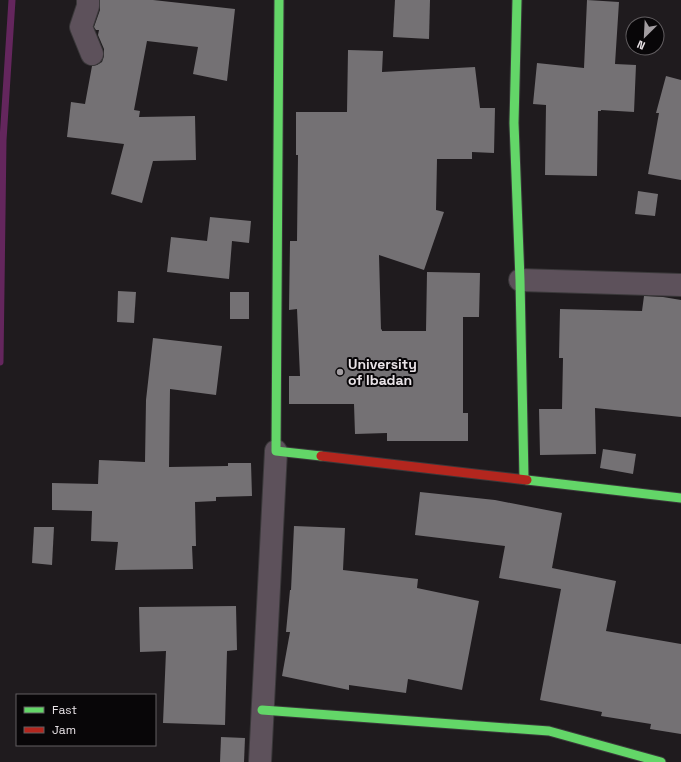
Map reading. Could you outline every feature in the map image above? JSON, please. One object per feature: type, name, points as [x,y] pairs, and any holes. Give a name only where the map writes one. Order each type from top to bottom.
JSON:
[{"type":"street","points":[[88,0],[88,6],[81,27],[92,54]]},
{"type":"street","points":[[260,762],[276,451],[279,0]]},
{"type":"street","points":[[517,0],[514,123],[520,280],[524,479]]},
{"type":"street","points":[[520,280],[681,285]]},
{"type":"street","points":[[276,451],[681,498]]},
{"type":"street","points":[[262,710],[550,732],[661,762]]},
{"type":"building","points":[[100,0],[153,0],[235,9],[227,81],[193,74],[198,47],[147,41],[134,110],[140,111],[139,117],[195,116],[196,160],[153,161],[142,203],[111,194],[124,144],[67,137],[71,102],[85,104],[92,66],[102,62],[104,56],[104,49],[98,35],[99,30],[96,30],[94,27],[100,10]]},
{"type":"building","points":[[395,0],[430,0],[429,39],[393,37]]},
{"type":"building","points":[[587,0],[619,2],[615,64],[636,65],[634,112],[598,111],[597,176],[545,175],[546,105],[533,104],[537,63],[584,68]]},
{"type":"building","points":[[348,50],[383,51],[382,72],[475,67],[480,108],[495,108],[494,153],[472,152],[472,159],[437,159],[436,210],[444,212],[424,270],[379,255],[382,331],[426,331],[427,272],[480,273],[479,317],[463,317],[463,413],[468,413],[468,441],[387,441],[387,433],[355,434],[354,404],[289,404],[289,376],[300,376],[297,309],[289,310],[290,241],[297,241],[298,155],[296,155],[296,112],[347,112]]},
{"type":"building","points":[[666,76],[681,80],[681,180],[648,174],[659,113],[656,113]]},
{"type":"building","points":[[638,191],[658,194],[655,216],[635,214]]},
{"type":"building","points":[[210,217],[251,221],[249,243],[232,241],[229,279],[167,272],[171,237],[207,241]]},
{"type":"building","points":[[118,291],[136,292],[134,323],[117,322]]},
{"type":"building","points":[[230,292],[249,292],[249,319],[230,319]]},
{"type":"building","points":[[644,296],[681,300],[681,417],[595,408],[596,454],[540,455],[539,409],[562,409],[563,358],[559,358],[560,309],[642,311]]},
{"type":"building","points":[[153,338],[222,346],[216,395],[170,389],[169,467],[228,466],[228,463],[251,463],[252,496],[216,497],[216,501],[195,502],[196,546],[192,546],[193,569],[115,570],[118,542],[91,541],[92,511],[52,510],[52,483],[98,484],[99,460],[145,462],[146,400]]},
{"type":"building","points":[[603,449],[636,454],[633,474],[600,468]]},
{"type":"building","points":[[420,492],[495,500],[562,513],[552,568],[616,581],[606,631],[681,644],[681,734],[650,729],[651,724],[601,716],[602,712],[540,700],[561,589],[499,578],[505,546],[415,535]]},
{"type":"building","points":[[294,526],[345,528],[343,570],[418,579],[417,588],[479,601],[462,690],[408,679],[406,693],[349,685],[349,690],[282,676],[290,632],[286,632],[291,590]]},
{"type":"building","points":[[34,527],[54,527],[52,565],[32,563]]},
{"type":"building","points":[[236,606],[237,650],[227,651],[225,725],[163,723],[166,651],[140,652],[139,607]]},
{"type":"building","points":[[221,737],[245,738],[244,762],[220,762]]},
{"type":"waterway","points":[[0,362],[3,140],[12,0]]},
{"type":"traffic: fast","points":[[279,0],[276,451],[321,456]]},
{"type":"traffic: fast","points":[[517,0],[514,123],[520,280],[524,479]]},
{"type":"traffic: fast","points":[[527,480],[681,498]]},
{"type":"traffic: fast","points":[[262,710],[549,731],[661,762]]},
{"type":"traffic: jam","points":[[321,456],[527,480]]},
{"type":"place","name":"University of Ibadan","points":[[340,372]]}]
